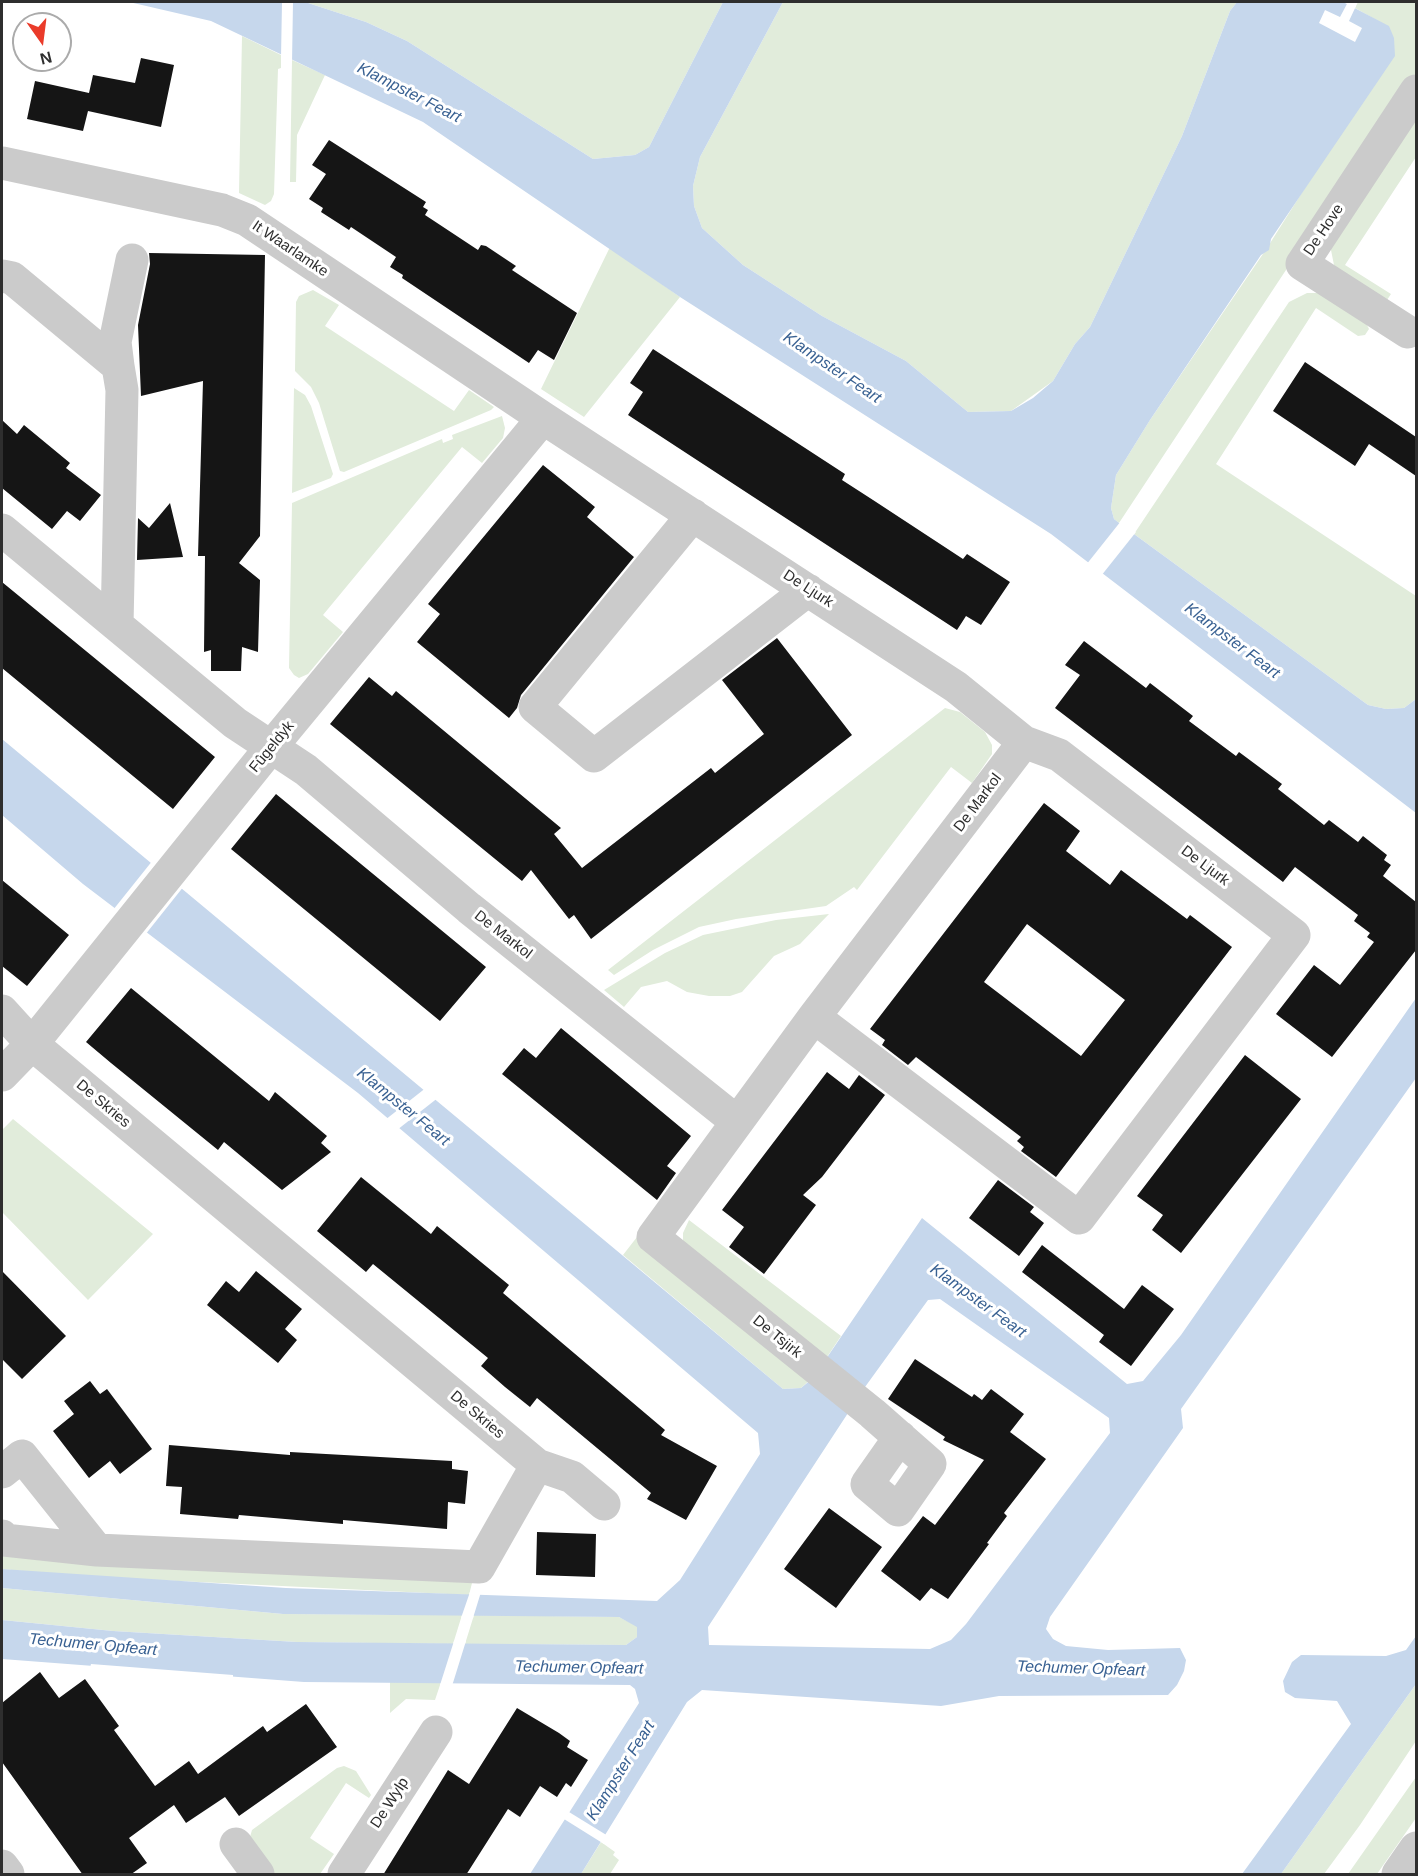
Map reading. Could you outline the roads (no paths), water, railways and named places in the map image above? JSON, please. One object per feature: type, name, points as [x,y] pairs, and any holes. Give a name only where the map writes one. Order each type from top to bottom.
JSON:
[{"type":"street","name":"De Hove","points":[[1408,332],[1302,264],[1416,91]]},
{"type":"street","name":"It Waarlamke","points":[[2,163],[222,210],[247,220],[543,418]]},
{"type":"street","points":[[117,625],[122,390],[115,342],[132,261]]},
{"type":"street","points":[[2,276],[12,278],[118,366]]},
{"type":"street","name":"De Ljurk","points":[[543,418],[956,687],[1024,742],[1059,755],[1294,934],[1079,1218],[814,1017]]},
{"type":"street","name":"Fûgeldyk","points":[[2,1075],[32,1044],[272,746],[543,418]]},
{"type":"street","points":[[693,515],[536,707],[594,756],[808,590]]},
{"type":"street","points":[[2,530],[235,723],[272,746]]},
{"type":"street","name":"De Markol","points":[[653,1237],[718,1151],[736,1121],[1024,742]]},
{"type":"street","name":"De Markol","points":[[272,746],[306,770],[469,908],[736,1121]]},
{"type":"street","name":"De Skries","points":[[2,1011],[32,1044],[537,1465]]},
{"type":"street","name":"De Tsjirk","points":[[653,1237],[900,1437]]},
{"type":"street","points":[[2,1472],[22,1456],[97,1550]]},
{"type":"street","points":[[2,1536],[4,1539],[97,1550],[479,1567],[537,1465],[572,1477],[604,1504]]},
{"type":"street","name":"De Wylp","points":[[345,1875],[436,1732]]},
{"type":"street","points":[[236,1844],[258,1875]]},
{"type":"street","points":[[1398,1875],[1416,1848]]},
{"type":"street","points":[[2,1866],[8,1875]]},
{"type":"water","name":"Klampster Feart","points":[[129,2],[305,2],[366,22],[407,41],[593,159],[635,155],[649,147],[723,2],[783,2],[700,157],[693,186],[694,206],[702,228],[743,265],[822,316],[906,361],[968,412],[1011,411],[1033,398],[1053,381],[1075,344],[1090,327],[1182,136],[1230,11],[1237,2],[1343,2],[1389,26],[1394,38],[1395,56],[1271,239],[1269,250],[1261,255],[1150,420],[1116,475],[1111,508],[1114,519],[1123,526],[1368,705],[1386,709],[1404,708],[1416,699],[1416,813],[1051,534],[680,297],[423,122],[211,21]]},
{"type":"water","points":[[2,739],[783,1389],[801,1388],[813,1378],[922,1218],[1127,1384],[1143,1381],[1181,1335],[1416,998],[1416,1078],[1181,1409],[1183,1428],[1050,1617],[1046,1629],[1053,1639],[1066,1646],[1108,1650],[1180,1648],[1186,1660],[1184,1671],[1177,1685],[1168,1695],[999,1696],[941,1706],[702,1690],[687,1702],[581,1874],[530,1874],[639,1703],[635,1689],[630,1685],[304,1682],[2,1659],[2,1620],[113,1631],[297,1642],[626,1645],[637,1637],[637,1627],[619,1617],[283,1614],[2,1588],[2,1569],[286,1588],[657,1601],[680,1580],[760,1454],[758,1433],[358,1093],[83,884],[2,815]],"holes":[[[940,1299],[1109,1418],[1110,1433],[966,1624],[951,1640],[930,1649],[709,1645],[708,1627],[865,1387],[928,1300]]]},
{"type":"water","points":[[1416,1636],[1416,1684],[1281,1874],[1242,1874],[1351,1724],[1337,1701],[1295,1698],[1285,1692],[1283,1681],[1292,1662],[1301,1655],[1386,1656],[1406,1650]]},
{"type":"water label","name":"Techumer Opfeart","points":[[93,1645]]},
{"type":"water label","name":"Techumer Opfeart","points":[[579,1668]]},
{"type":"water label","name":"Techumer Opfeart","points":[[1081,1669]]}]
